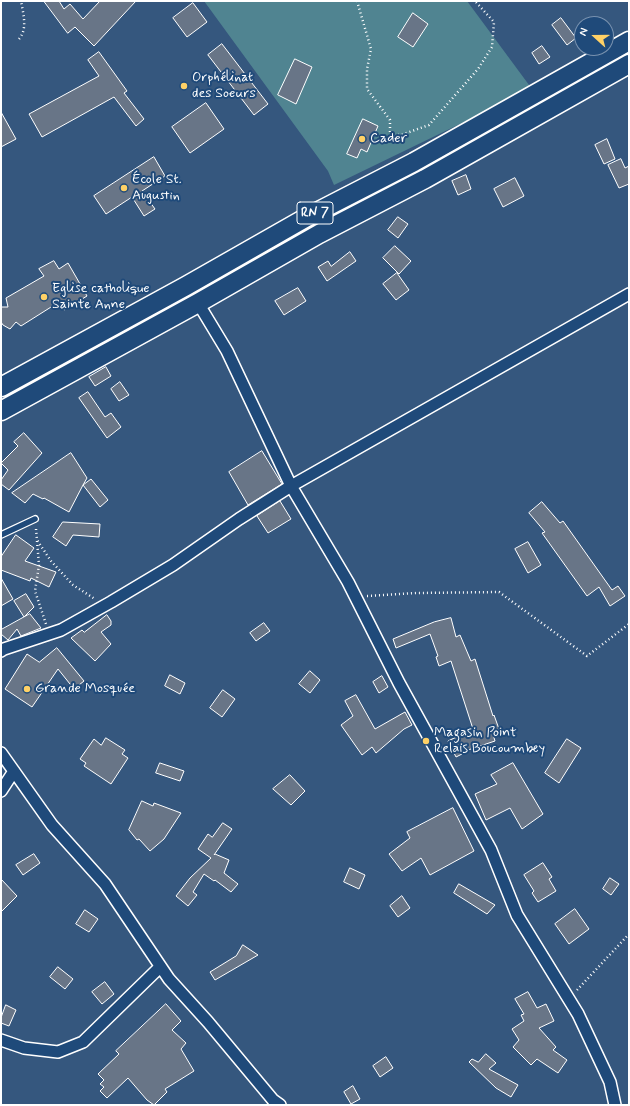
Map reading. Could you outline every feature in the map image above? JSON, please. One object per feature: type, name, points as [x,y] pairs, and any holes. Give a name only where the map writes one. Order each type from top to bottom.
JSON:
[{"type":"main road","name":"RN 7","points":[[1,387],[186,286],[307,217],[414,162],[629,41]]},
{"type":"main road","name":"RN 7","points":[[1,411],[198,303],[319,234],[425,179],[629,64]]},
{"type":"street","points":[[2,649],[61,630],[105,606],[173,565],[239,519],[291,486],[629,294]]},
{"type":"street","points":[[198,303],[226,351],[291,486],[356,596],[399,683],[491,850],[517,915],[578,1014],[610,1082],[615,1105]]},
{"type":"street","points":[[1,753],[52,826],[105,884],[169,979],[208,1022],[273,1100],[280,1105]]},
{"type":"street","points":[[1,791],[14,771]]},
{"type":"street","points":[[1,1040],[24,1048],[58,1052],[83,1042],[160,967]]},
{"type":"lane","points":[[1,535],[35,519]]},
{"type":"path","points":[[19,39],[22,35],[25,21],[21,1]]},
{"type":"path","points":[[357,1],[371,49],[367,69],[367,89],[390,120],[390,135],[401,135],[429,125],[478,69],[492,47],[494,22],[475,1]]},
{"type":"path","points":[[35,519],[39,564],[35,591],[49,634]]},
{"type":"path","points":[[37,540],[51,561],[73,585],[105,606]]},
{"type":"path","points":[[356,596],[416,593],[499,592],[587,656],[629,624]]},
{"type":"path","points":[[569,1000],[629,934]]},
{"type":"green space","points":[[204,1],[467,1],[532,89],[334,185],[328,171]]},
{"type":"building","points":[[44,1],[59,1],[64,9],[70,4],[83,19],[100,1],[136,1],[94,46],[75,27],[68,33]]},
{"type":"building","points":[[193,3],[207,22],[187,37],[173,18]]},
{"type":"building","points":[[413,13],[428,24],[413,47],[398,37]]},
{"type":"building","points":[[561,18],[574,35],[574,40],[567,45],[552,25]]},
{"type":"building","points":[[222,44],[268,104],[254,115],[208,55]]},
{"type":"building","points":[[542,46],[550,57],[539,64],[532,53]]},
{"type":"building","points":[[99,52],[127,91],[124,93],[144,119],[136,126],[114,97],[42,137],[29,114],[99,76],[88,60]]},
{"type":"building","points":[[295,59],[312,67],[296,104],[278,95]]},
{"type":"building","points":[[206,103],[224,129],[190,153],[172,127]]},
{"type":"building","points":[[1,112],[16,139],[1,147]]},
{"type":"building","points":[[363,119],[378,126],[367,152],[361,149],[357,158],[347,154]]},
{"type":"building","points":[[607,139],[615,159],[604,164],[595,145]]},
{"type":"building","points":[[154,157],[165,176],[142,191],[155,209],[144,216],[132,197],[106,214],[94,196]]},
{"type":"building","points":[[621,159],[625,168],[629,166],[629,184],[619,188],[608,165]]},
{"type":"building","points":[[466,175],[471,189],[458,195],[452,181]]},
{"type":"building","points":[[515,178],[524,196],[503,207],[494,189]]},
{"type":"building","points":[[398,217],[408,224],[398,238],[388,230]]},
{"type":"building","points":[[395,246],[411,261],[399,274],[383,258]]},
{"type":"building","points":[[350,252],[356,261],[327,281],[318,267],[328,261],[331,266]]},
{"type":"building","points":[[54,261],[59,269],[68,263],[87,296],[64,310],[59,302],[21,326],[16,322],[10,329],[3,325],[1,322],[1,307],[8,307],[6,298],[44,276],[39,269]]},
{"type":"building","points":[[397,273],[409,290],[396,300],[383,284]]},
{"type":"building","points":[[298,288],[306,301],[284,315],[275,301]]},
{"type":"building","points":[[106,367],[111,376],[95,386],[89,377]]},
{"type":"building","points":[[120,382],[129,395],[119,401],[111,389]]},
{"type":"building","points":[[88,392],[105,417],[111,413],[121,427],[107,438],[79,398]]},
{"type":"building","points":[[24,433],[42,453],[9,490],[1,484],[1,480],[8,470],[1,463],[18,446],[14,442]]},
{"type":"building","points":[[262,451],[282,484],[248,505],[229,472]]},
{"type":"building","points":[[71,453],[87,478],[69,512],[44,498],[43,499],[33,494],[25,503],[12,493]]},
{"type":"building","points":[[91,479],[108,500],[100,507],[83,485]]},
{"type":"building","points":[[280,501],[291,519],[268,533],[257,516]]},
{"type":"building","points":[[542,502],[560,523],[563,521],[612,590],[618,586],[625,596],[610,606],[599,587],[587,596],[542,533],[545,532],[529,513]]},
{"type":"building","points":[[63,522],[100,524],[99,537],[73,535],[66,546],[53,537]]},
{"type":"building","points":[[16,535],[34,548],[25,561],[56,572],[49,587],[31,578],[30,581],[1,570],[1,557]]},
{"type":"building","points":[[528,542],[541,565],[528,573],[515,549]]},
{"type":"building","points":[[1,578],[13,599],[1,606]]},
{"type":"building","points":[[26,594],[34,607],[24,617],[14,601]]},
{"type":"building","points":[[30,614],[41,628],[21,636],[17,629],[8,640],[1,634],[1,630]]},
{"type":"building","points":[[107,615],[111,621],[111,625],[101,632],[111,644],[95,661],[71,638],[82,630],[84,632]]},
{"type":"building","points":[[451,618],[456,637],[460,635],[471,661],[475,659],[493,716],[494,715],[499,729],[492,731],[495,741],[465,751],[466,752],[456,757],[448,741],[473,729],[451,661],[439,666],[436,657],[438,656],[430,634],[396,648],[393,639],[434,622]]},
{"type":"building","points":[[264,623],[270,631],[256,641],[250,633]]},
{"type":"building","points":[[57,648],[84,681],[74,689],[58,669],[32,707],[5,689],[27,654],[39,662]]},
{"type":"building","points":[[310,671],[320,680],[310,693],[299,684]]},
{"type":"building","points":[[170,675],[185,683],[180,694],[165,686]]},
{"type":"building","points":[[382,676],[388,687],[379,693],[373,682]]},
{"type":"building","points":[[223,690],[235,699],[222,717],[210,708]]},
{"type":"building","points":[[356,695],[375,729],[405,712],[412,725],[404,729],[376,753],[372,747],[362,755],[341,725],[353,716],[345,701]]},
{"type":"building","points":[[106,738],[125,750],[122,754],[128,758],[111,784],[84,766],[86,763],[80,759],[94,739],[101,745]]},
{"type":"building","points":[[567,739],[581,748],[559,783],[545,773]]},
{"type":"building","points":[[160,763],[184,771],[180,781],[156,773]]},
{"type":"building","points":[[513,763],[543,814],[522,829],[510,808],[486,820],[475,794],[497,784],[491,775]]},
{"type":"building","points":[[290,775],[305,791],[291,805],[273,789]]},
{"type":"building","points":[[142,801],[153,806],[154,803],[181,813],[164,839],[150,851],[139,839],[137,840],[129,830]]},
{"type":"building","points":[[453,808],[474,851],[430,875],[421,858],[402,871],[389,854],[410,838],[407,832]]},
{"type":"building","points":[[223,823],[232,829],[214,855],[215,854],[229,860],[224,873],[238,884],[231,892],[204,874],[193,892],[197,895],[188,906],[176,896],[190,878],[211,858],[198,849],[208,834],[212,837]]},
{"type":"building","points":[[34,854],[40,863],[23,875],[16,865]]},
{"type":"building","points":[[543,863],[552,877],[549,879],[556,891],[538,902],[532,893],[534,891],[524,875]]},
{"type":"building","points":[[350,868],[365,875],[359,889],[344,882]]},
{"type":"building","points":[[610,878],[619,884],[611,895],[603,889]]},
{"type":"building","points":[[1,879],[17,896],[1,912]]},
{"type":"building","points":[[459,884],[495,905],[487,914],[454,893]]},
{"type":"building","points":[[402,896],[410,908],[398,917],[390,906]]},
{"type":"building","points":[[575,909],[589,929],[569,944],[555,924]]},
{"type":"building","points":[[85,910],[98,919],[89,932],[76,924]]},
{"type":"building","points":[[243,945],[258,955],[215,980],[210,972],[236,956]]},
{"type":"building","points":[[58,967],[73,979],[65,989],[50,977]]},
{"type":"building","points":[[105,982],[114,994],[102,1004],[92,992]]},
{"type":"building","points":[[528,992],[537,1008],[546,1004],[554,1021],[539,1028],[556,1047],[553,1050],[567,1060],[558,1073],[537,1059],[531,1065],[513,1047],[519,1040],[512,1029],[524,1021],[521,1015],[524,1014],[515,999]]},
{"type":"building","points":[[166,1004],[181,1021],[172,1030],[186,1043],[181,1049],[194,1071],[165,1089],[167,1092],[154,1105],[147,1100],[128,1078],[107,1098],[100,1091],[104,1087],[100,1084],[104,1080],[98,1074],[119,1054],[116,1051]]},
{"type":"building","points":[[6,1005],[16,1010],[9,1026],[1,1023],[1,1018]]},
{"type":"building","points":[[486,1054],[496,1063],[489,1069],[518,1085],[511,1097],[496,1088],[469,1062],[472,1059],[478,1062]]},
{"type":"building","points":[[386,1057],[393,1068],[380,1077],[373,1066]]},
{"type":"building","points":[[353,1086],[360,1099],[351,1104],[344,1092]]},
{"type":"place","name":"Orphélinat des Soeurs","points":[[184,86]]},
{"type":"place","name":"Cader","points":[[362,139]]},
{"type":"place","name":"École St. Augustin","points":[[124,188]]},
{"type":"place","name":"Eglise catholique Sainte Anne","points":[[44,297]]},
{"type":"place","name":"Grande Mosquée","points":[[27,689]]},
{"type":"place","name":"Magasin Point Relais Boucoumbey","points":[[426,741]]}]
